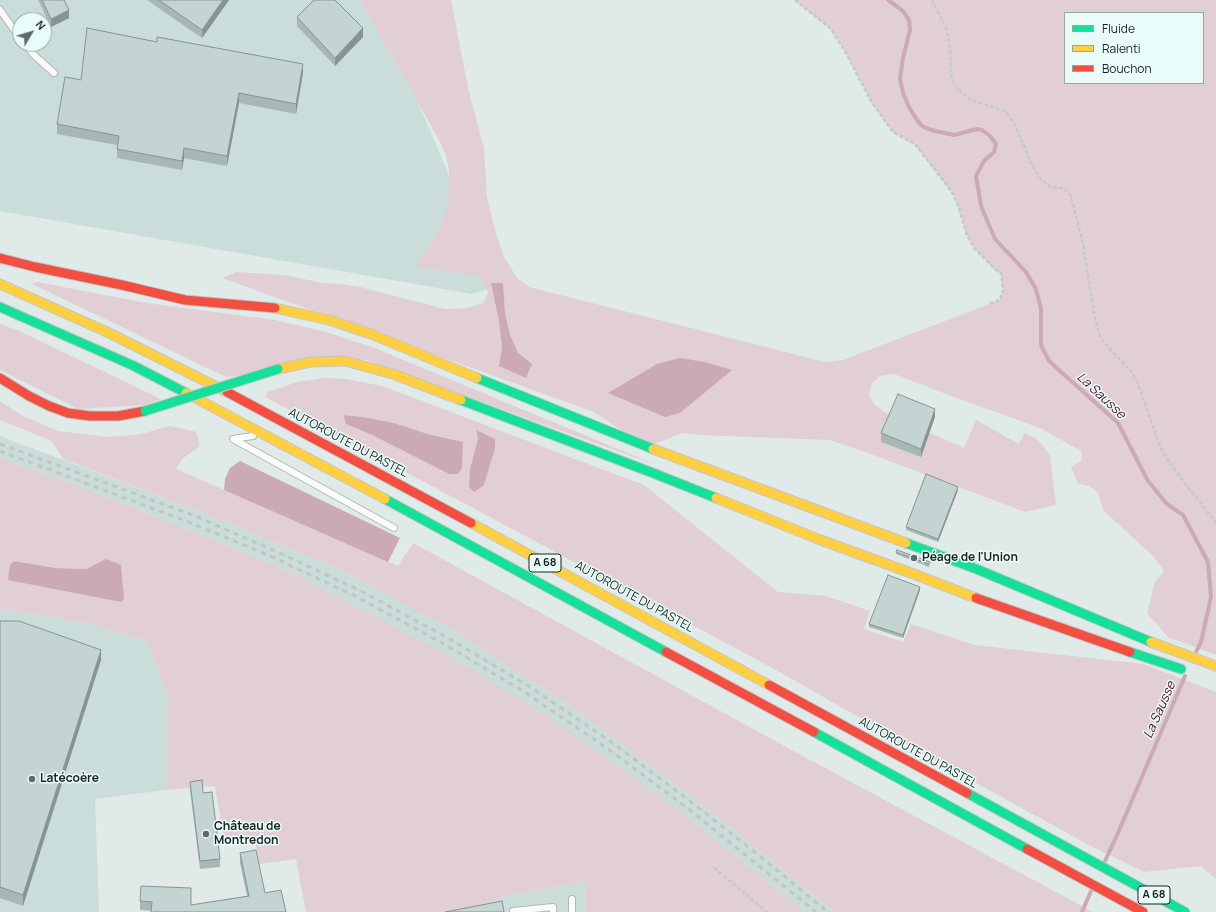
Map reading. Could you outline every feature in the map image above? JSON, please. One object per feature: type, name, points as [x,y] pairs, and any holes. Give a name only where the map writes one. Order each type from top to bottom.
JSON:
[{"type":"highway","points":[[0,258],[186,300],[280,308],[329,320],[371,334],[646,447],[974,568],[1158,645],[1216,666]]},
{"type":"highway","name":"AUTOROUTE DU PASTEL","points":[[0,284],[107,332],[203,379],[522,550],[1185,912]]},
{"type":"highway","name":"A 68","points":[[0,307],[134,366],[194,397],[262,435],[517,570],[1143,912]]},
{"type":"highway","points":[[0,378],[29,396],[68,413],[90,416],[111,416],[145,411],[278,369],[310,362],[345,361],[393,374],[963,594],[1188,672]]},
{"type":"lane","points":[[0,10],[12,27]]},
{"type":"lane","points":[[32,52],[54,73]]},
{"type":"lane","points":[[262,435],[233,439],[394,528]]},
{"type":"lane","points":[[572,899],[572,912]]},
{"type":"lane","points":[[513,911],[552,907],[553,912]]},
{"type":"path","points":[[795,0],[831,29],[846,53],[870,101],[893,132],[915,144],[952,192],[958,205],[967,235],[976,249],[1001,274],[1003,290],[1000,300],[988,304]]},
{"type":"path","points":[[932,0],[947,30],[953,83],[971,100],[1005,111],[1015,125],[1032,165],[1040,178],[1050,187],[1063,188],[1071,196],[1083,244],[1095,318],[1100,337],[1131,371],[1138,384],[1161,449],[1174,469],[1216,523]]},
{"type":"path","points":[[714,868],[767,912]]},
{"type":"shaded area","points":[[0,0],[360,0],[419,105],[497,287],[472,294],[0,211]]},
{"type":"shaded area","points":[[360,0],[451,0],[468,88],[484,148],[487,196],[496,234],[504,257],[517,278],[529,287],[825,362],[843,360],[1000,300],[1003,290],[1001,274],[975,249],[967,235],[958,205],[952,192],[915,144],[893,132],[871,101],[846,53],[831,29],[795,0],[1216,0],[1216,655],[1168,637],[1147,613],[1155,582],[1164,571],[1154,557],[1103,510],[1098,493],[1090,486],[1078,484],[1071,467],[1082,460],[1081,451],[1040,428],[894,374],[880,376],[872,383],[869,395],[875,405],[889,415],[964,448],[976,420],[1019,444],[1025,433],[1038,440],[1050,455],[1056,505],[1025,512],[830,440],[682,433],[647,447],[594,412],[222,278],[236,272],[285,275],[322,283],[360,287],[445,309],[468,308],[483,303],[488,293],[481,277],[415,266],[432,242],[443,221],[449,193],[449,170],[446,156],[439,140]]},
{"type":"shaded area","points":[[37,282],[147,303],[275,320],[326,332],[372,347],[659,466],[366,360],[226,377],[32,284]]},
{"type":"shaded area","points":[[491,283],[503,283],[505,313],[510,335],[518,353],[532,364],[526,378],[499,366],[502,347],[499,321]]},
{"type":"shaded area","points":[[0,324],[19,331],[161,399],[145,405],[78,409],[0,370]]},
{"type":"shaded area","points":[[680,358],[705,362],[732,370],[680,413],[665,417],[608,393],[657,364]]},
{"type":"shaded area","points":[[325,378],[346,379],[382,386],[644,485],[778,592],[826,596],[870,611],[864,629],[903,642],[911,624],[974,645],[1143,664],[1216,692],[1216,879],[1201,866],[1144,872],[1087,844],[767,665],[265,397],[268,392],[297,382]],"holes":[[[343,415],[362,417],[463,442],[449,474],[372,435],[346,424]],[[476,430],[495,448],[470,469],[478,438]]]},
{"type":"shaded area","points":[[0,401],[23,416],[58,431],[110,437],[141,434],[170,426],[196,432],[200,446],[182,459],[176,469],[398,566],[413,543],[801,755],[1093,912],[834,912],[702,804],[574,708],[446,626],[334,567],[209,515],[63,459],[52,441],[0,420]]},
{"type":"shaded area","points":[[343,415],[394,423],[428,434],[463,442],[462,468],[458,474],[449,474],[372,435],[346,424]]},
{"type":"shaded area","points":[[476,430],[495,439],[495,448],[484,485],[474,492],[469,487],[470,469],[478,438]]},
{"type":"shaded area","points":[[0,436],[209,515],[334,567],[446,626],[574,708],[702,804],[834,912],[804,912],[691,820],[298,576],[115,500],[0,458]]},
{"type":"shaded area","points":[[0,458],[115,500],[298,576],[430,645],[563,726],[691,820],[804,912],[586,912],[585,882],[504,896],[472,912],[306,912],[296,859],[259,864],[255,838],[224,840],[215,786],[166,790],[168,698],[147,641],[82,622],[0,609]],"holes":[[[106,559],[124,599],[121,602],[8,579],[14,561],[56,568],[86,569]]]},
{"type":"shaded area","points":[[240,461],[400,538],[388,562],[224,490],[225,479],[230,468]]},
{"type":"shaded area","points":[[106,559],[121,565],[124,599],[121,602],[8,580],[10,565],[14,561],[56,568],[86,569]]},
{"type":"shaded area","points":[[0,609],[82,622],[147,641],[168,698],[166,790],[95,799],[99,912],[0,912]]},
{"type":"shaded area","points":[[585,882],[586,912],[472,912],[504,896]]},
{"type":"building","points":[[42,0],[64,0],[69,10],[52,18],[52,12],[48,12]]},
{"type":"building","points":[[159,0],[223,0],[202,30]]},
{"type":"building","points":[[314,0],[335,0],[363,28],[335,58],[297,17]]},
{"type":"building","points":[[87,28],[157,42],[157,37],[303,64],[296,104],[239,93],[227,156],[184,148],[182,161],[117,149],[119,136],[57,124],[65,77],[81,80]]},
{"type":"building","points":[[898,394],[935,409],[921,449],[881,433]]},
{"type":"building","points":[[926,474],[958,487],[938,539],[906,527]]},
{"type":"building","points":[[897,550],[930,562],[929,564],[896,552]]},
{"type":"building","points":[[888,575],[920,587],[903,635],[869,624]]},
{"type":"building","name":"Latécoère","points":[[0,621],[19,621],[101,650],[23,895],[0,887]]},
{"type":"building","name":"Château de Montredon","points":[[202,780],[203,793],[212,792],[220,859],[200,861],[190,782]]},
{"type":"building","points":[[256,850],[265,893],[281,890],[286,912],[151,912],[152,902],[140,901],[141,886],[191,888],[191,905],[249,896],[240,853]]},
{"type":"building","points":[[502,901],[504,912],[445,912]]},
{"type":"waterway","name":"La Sausse","points":[[888,0],[903,11],[909,20],[910,30],[903,58],[900,79],[903,93],[915,117],[921,125],[926,128],[954,135],[977,129],[982,130],[990,136],[996,144],[994,152],[984,161],[976,176],[981,206],[995,239],[1026,272],[1036,289],[1041,309],[1041,345],[1049,361],[1118,423],[1148,481],[1167,504],[1183,515],[1208,562],[1211,597],[1201,642],[1196,652]]},
{"type":"waterway","name":"La Sausse","points":[[1105,861],[1185,676]]},
{"type":"waterway","name":"La Sausse","points":[[1082,912],[1091,891]]},
{"type":"railway","points":[[0,444],[190,514],[271,549],[359,590],[448,638],[527,685],[613,743],[690,801],[828,912]]},
{"type":"railway","points":[[0,451],[186,521],[268,555],[355,596],[444,644],[523,691],[608,749],[686,807],[816,912]]},
{"type":"traffic: fast","points":[[0,307],[134,366],[186,393]]},
{"type":"traffic: fast","points":[[145,411],[278,369]]},
{"type":"traffic: fast","points":[[477,378],[653,449]]},
{"type":"traffic: fast","points":[[461,400],[716,498]]},
{"type":"traffic: fast","points":[[385,499],[666,652]]},
{"type":"traffic: fast","points":[[906,543],[974,568],[1151,642]]},
{"type":"traffic: fast","points":[[1130,652],[1181,669]]},
{"type":"traffic: fast","points":[[814,732],[1027,849]]},
{"type":"traffic: fast","points":[[967,793],[1185,912]]},
{"type":"traffic: slow","points":[[0,284],[107,332],[227,392]]},
{"type":"traffic: slow","points":[[275,308],[329,320],[371,334],[477,378]]},
{"type":"traffic: slow","points":[[278,369],[311,362],[345,361],[393,374],[461,400]]},
{"type":"traffic: slow","points":[[186,393],[385,499]]},
{"type":"traffic: slow","points":[[653,449],[906,543]]},
{"type":"traffic: slow","points":[[716,498],[818,539],[976,598]]},
{"type":"traffic: slow","points":[[471,523],[769,685]]},
{"type":"traffic: slow","points":[[1151,642],[1216,666]]},
{"type":"traffic: jam","points":[[0,258],[185,300],[275,308]]},
{"type":"traffic: jam","points":[[0,378],[29,396],[68,413],[90,416],[118,416],[145,411]]},
{"type":"traffic: jam","points":[[227,392],[471,523]]},
{"type":"traffic: jam","points":[[976,598],[1130,652]]},
{"type":"traffic: jam","points":[[666,652],[814,732]]},
{"type":"traffic: jam","points":[[769,685],[967,793]]},
{"type":"traffic: jam","points":[[1027,849],[1143,912]]},
{"type":"place","name":"Péage de l'Union","points":[[914,558]]},
{"type":"place","name":"Latécoère","points":[[32,779]]},
{"type":"place","name":"Château de Montredon","points":[[206,834]]}]
